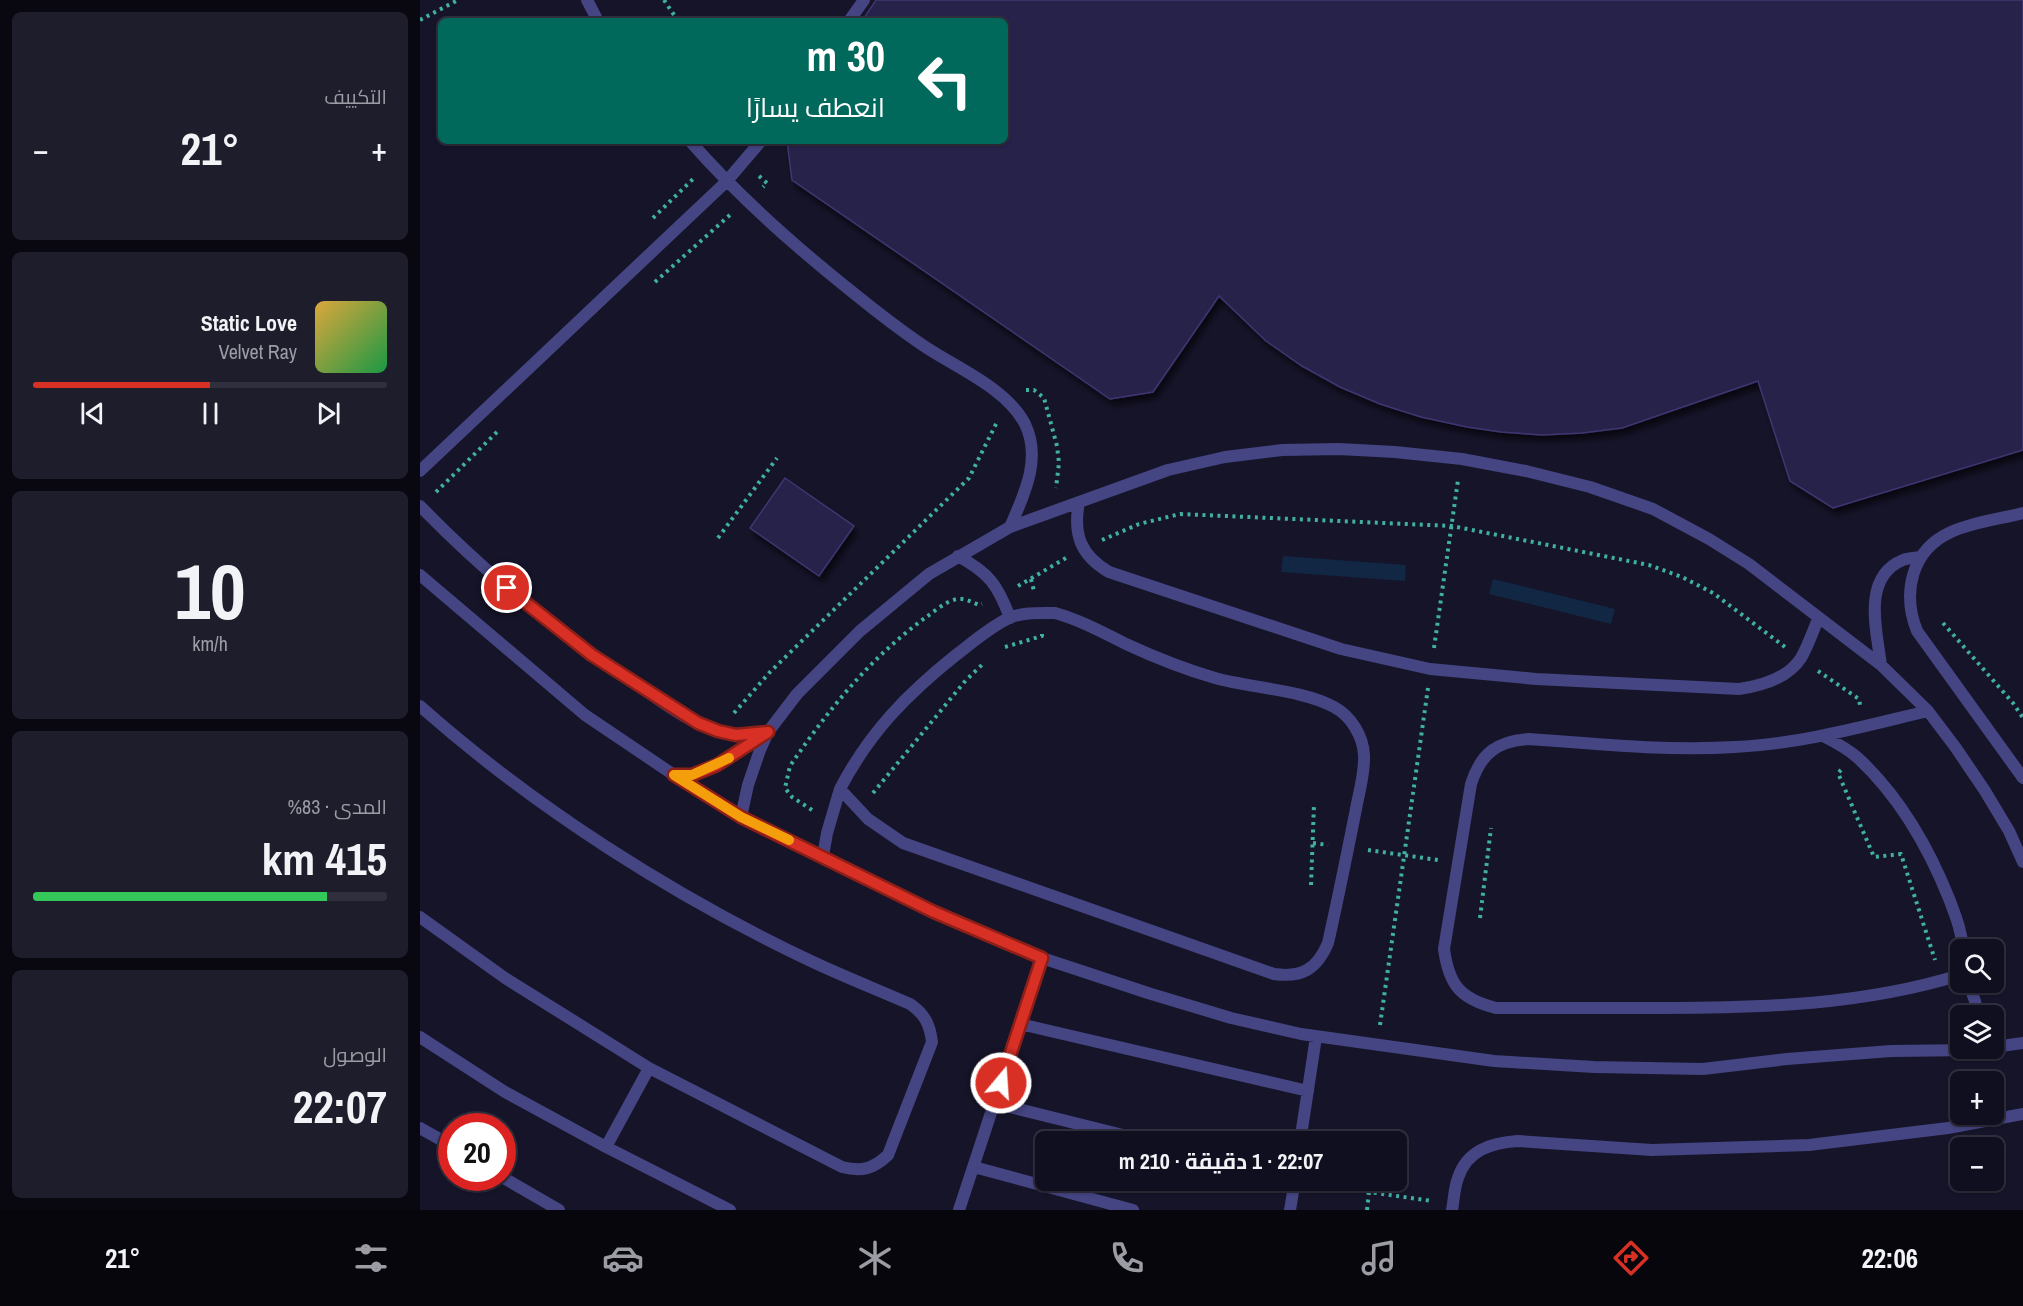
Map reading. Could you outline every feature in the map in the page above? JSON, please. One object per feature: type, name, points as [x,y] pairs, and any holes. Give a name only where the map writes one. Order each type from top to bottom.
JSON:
[{"type":"lane","points":[[587,0],[596,18]]},
{"type":"lane","points":[[851,18],[864,0]]},
{"type":"lane","points":[[693,144],[726,182],[855,294],[922,345],[986,385],[1008,402],[1024,423],[1031,440],[1032,459],[1024,495],[1010,527]]},
{"type":"lane","points":[[420,471],[726,182],[758,144]]},
{"type":"lane","points":[[741,817],[750,778],[768,732],[797,694],[860,631],[929,574],[958,556],[1010,527],[1168,470],[1225,457],[1282,450],[1339,449],[1461,459],[1526,471],[1590,488],[1653,509],[1709,539],[1749,564],[1881,665],[1928,711],[1985,790],[2009,831],[2023,862]]},
{"type":"lane","points":[[1079,502],[1077,530],[1084,549],[1097,565],[1109,572],[1341,649],[1431,669],[1536,679],[1739,690],[1757,687],[1774,680],[1800,659],[1818,619]]},
{"type":"lane","points":[[420,506],[448,535],[542,617],[679,712],[718,731],[736,735],[768,732]]},
{"type":"lane","points":[[2023,513],[1951,532],[1934,542],[1921,557],[1914,570],[1909,601],[1911,616],[1917,631],[2023,778]]},
{"type":"lane","points":[[958,556],[976,566],[990,579],[1002,595],[1010,618]]},
{"type":"lane","points":[[1881,665],[1874,600],[1878,584],[1888,570],[1902,560],[1921,557]]},
{"type":"lane","points":[[420,575],[585,715],[741,817],[934,912],[1042,958],[1231,1018],[1316,1037],[1378,1046],[1494,1061],[1594,1067],[1703,1069],[1787,1059],[1891,1051],[1950,1050]]},
{"type":"lane","points":[[823,856],[840,789],[867,743],[902,702],[926,679],[985,632],[1010,618],[1023,615],[1055,613],[1076,619],[1185,669],[1228,681],[1320,700],[1337,708],[1351,721],[1360,737],[1364,756],[1350,848],[1328,943],[1323,956],[1314,966],[1301,973],[1287,976],[1274,974],[903,843],[868,819],[840,789]]},
{"type":"lane","points":[[420,706],[502,772],[576,826],[653,876],[732,921],[814,963],[910,1004],[927,1020],[932,1042],[929,1054],[888,1155],[879,1164],[867,1169],[854,1170],[842,1167],[649,1068],[505,978],[420,917]]},
{"type":"lane","points":[[1928,711],[1780,743],[1696,748],[1529,739],[1513,740],[1498,746],[1485,756],[1476,769],[1471,784],[1444,949],[1447,971],[1458,990],[1475,1003],[1496,1008],[1751,1008],[1804,1005],[1857,999],[1910,989],[1950,978]]},
{"type":"lane","points":[[674,775],[692,775],[717,765],[768,732]]},
{"type":"lane","points":[[1823,735],[1856,756],[1914,826],[1942,880],[1961,939]]},
{"type":"lane","points":[[959,1210],[1042,958]]},
{"type":"lane","points":[[1020,1024],[1308,1091]]},
{"type":"lane","points":[[420,1037],[505,1092],[730,1210]]},
{"type":"lane","points":[[1302,1131],[1316,1037]]},
{"type":"lane","points":[[2004,1045],[2023,1042]]},
{"type":"lane","points":[[606,1147],[649,1068]]},
{"type":"lane","points":[[994,1103],[1107,1131]]},
{"type":"lane","points":[[1453,1207],[1458,1178],[1467,1161],[1481,1149],[1499,1142],[1518,1141],[1652,1150],[1809,1144],[1948,1128],[2023,1114]]},
{"type":"lane","points":[[420,1128],[438,1138]]},
{"type":"lane","points":[[974,1167],[1133,1210]]},
{"type":"lane","points":[[516,1185],[559,1210]]},
{"type":"lane","points":[[1290,1210],[1293,1191]]},
{"type":"path","points":[[420,20],[458,0]]},
{"type":"path","points":[[664,0],[676,18]]},
{"type":"path","points":[[718,731],[770,672],[969,478],[1008,402],[1022,389],[1034,390],[1044,398],[1057,447],[1059,463],[1052,511]]},
{"type":"path","points":[[718,538],[777,458]]},
{"type":"path","points":[[1378,1046],[1461,459]]},
{"type":"path","points":[[1084,549],[1139,525],[1180,514],[1452,526],[1649,565],[1682,577],[1713,593],[1800,659]]},
{"type":"path","points":[[1031,579],[1068,557],[1065,548]]},
{"type":"path","points":[[1943,623],[2013,703],[2023,718]]},
{"type":"path","points":[[1311,885],[1314,804]]},
{"type":"path","points":[[1480,918],[1491,828]]},
{"type":"path","points":[[1313,843],[1486,866]]},
{"type":"path","points":[[1365,1191],[1453,1207]]},
{"type":"path","points":[[1367,1210],[1370,1192]]},
{"type":"water","points":[[1283,556],[1406,565],[1405,581],[1281,572]]},
{"type":"water","points":[[1493,579],[1615,609],[1611,624],[1489,594]]},
{"type":"building","points":[[876,0],[2023,0],[2023,450],[1833,508],[1790,481],[1758,381],[1622,428],[1542,435],[1467,427],[1421,417],[1380,404],[1340,387],[1302,366],[1266,341],[1219,296],[1153,392],[1110,399],[792,180],[787,144],[1008,144],[1008,18],[864,18]]},
{"type":"building","points":[[785,478],[854,526],[819,576],[750,528]]},
{"type":"slow traffic","points":[[729,758],[692,775],[674,775],[741,817],[789,840]]},
{"type":"route","points":[[507,588],[592,655],[698,723],[736,735],[768,732],[717,765],[692,775],[674,775],[741,817],[934,912],[1042,958],[1001,1083]]}]
